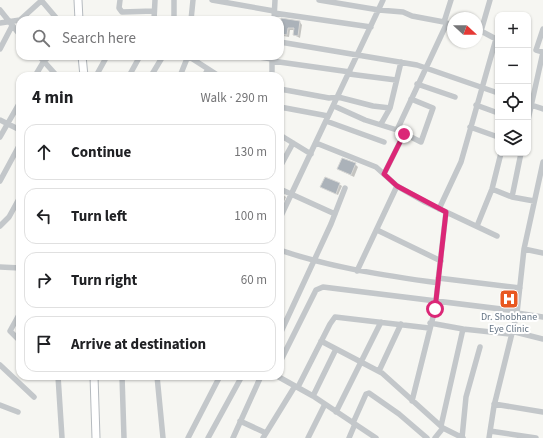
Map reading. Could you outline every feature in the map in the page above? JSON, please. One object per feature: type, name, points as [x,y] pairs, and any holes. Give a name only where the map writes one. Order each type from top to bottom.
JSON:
[{"type":"street","points":[[24,16],[41,0],[55,16]]},
{"type":"street","points":[[78,0],[79,16]]},
{"type":"street","points":[[120,0],[119,8],[122,12],[154,11]]},
{"type":"street","points":[[154,16],[155,0]]},
{"type":"street","points":[[174,0],[174,16]]},
{"type":"street","points":[[191,16],[193,0]]},
{"type":"street","points":[[212,0],[274,12],[371,27]]},
{"type":"street","points":[[274,16],[275,0]]},
{"type":"street","points":[[319,0],[379,10],[403,12],[412,16],[445,19]]},
{"type":"street","points":[[352,6],[355,0]]},
{"type":"street","points":[[284,210],[383,0]]},
{"type":"street","points":[[396,130],[447,23],[445,19],[451,0]]},
{"type":"street","points":[[483,18],[490,0]]},
{"type":"street","points":[[0,10],[16,31]]},
{"type":"street","points":[[0,23],[10,24],[16,22]]},
{"type":"street","points":[[0,49],[10,24]]},
{"type":"street","points":[[531,100],[543,52],[536,50],[543,29]]},
{"type":"street","points":[[440,209],[461,162],[496,38],[483,33]]},
{"type":"street","points":[[284,43],[400,62],[425,68],[495,92]]},
{"type":"street","points":[[82,60],[84,72]]},
{"type":"street","points":[[98,72],[105,60]]},
{"type":"street","points":[[131,72],[138,60]]},
{"type":"street","points":[[153,72],[160,60]]},
{"type":"street","points":[[182,72],[186,60]]},
{"type":"street","points":[[194,60],[212,72]]},
{"type":"street","points":[[272,60],[272,72]]},
{"type":"street","points":[[278,60],[396,80]]},
{"type":"street","points":[[37,72],[44,61],[54,72]]},
{"type":"street","points":[[381,124],[390,108],[400,62]]},
{"type":"street","points":[[417,84],[455,97]]},
{"type":"street","points":[[284,90],[329,98],[338,97],[390,108]]},
{"type":"street","points":[[334,106],[396,130],[419,142],[422,141],[433,110],[432,106],[411,99]]},
{"type":"street","points":[[531,104],[543,109]]},
{"type":"street","points":[[476,105],[495,112]]},
{"type":"street","points":[[284,107],[327,119],[384,142]]},
{"type":"street","points":[[0,137],[16,109]]},
{"type":"street","points":[[0,120],[16,128]]},
{"type":"street","points":[[470,127],[495,136]]},
{"type":"street","points":[[384,174],[404,134]]},
{"type":"street","points":[[284,137],[311,154]]},
{"type":"street","points":[[284,160],[293,143]]},
{"type":"street","points":[[316,144],[376,167],[397,186],[440,209],[497,236]]},
{"type":"street","points":[[0,181],[16,151]]},
{"type":"street","points":[[477,226],[492,189],[500,156]]},
{"type":"street","points":[[512,197],[520,156]]},
{"type":"street","points":[[489,438],[494,404],[517,312],[524,249],[543,162]]},
{"type":"street","points":[[357,271],[397,186]]},
{"type":"street","points":[[284,324],[336,214],[346,188]]},
{"type":"street","points":[[492,189],[512,197],[534,201]]},
{"type":"street","points":[[284,191],[336,214]]},
{"type":"street","points":[[0,226],[9,217],[16,204]]},
{"type":"street","points":[[412,401],[436,300],[446,212]]},
{"type":"street","points":[[377,230],[440,261]]},
{"type":"street","points":[[524,249],[543,253]]},
{"type":"street","points":[[284,251],[313,262],[357,271],[438,281],[520,288]]},
{"type":"street","points":[[0,273],[2,267],[16,268]]},
{"type":"street","points":[[284,354],[319,287],[436,300],[543,317]]},
{"type":"street","points":[[240,421],[265,436],[296,387],[335,317],[511,333],[543,339]]},
{"type":"street","points":[[16,320],[10,331],[16,337]]},
{"type":"street","points":[[336,412],[381,322]]},
{"type":"street","points":[[379,372],[401,324]]},
{"type":"street","points":[[435,438],[442,427],[463,329]]},
{"type":"street","points":[[321,341],[379,372],[442,427],[462,438],[466,397],[480,347]]},
{"type":"street","points":[[313,396],[336,349]]},
{"type":"street","points":[[0,365],[34,397]]},
{"type":"street","points":[[58,380],[62,438]]},
{"type":"street","points":[[94,380],[96,438]]},
{"type":"street","points":[[122,380],[124,438]]},
{"type":"street","points":[[157,380],[163,438]]},
{"type":"street","points":[[188,438],[217,380]]},
{"type":"street","points":[[208,438],[240,380]]},
{"type":"street","points":[[233,438],[259,380]]},
{"type":"street","points":[[284,380],[313,396],[376,438]]},
{"type":"street","points":[[349,438],[366,394],[370,393],[399,414],[427,438]]},
{"type":"street","points":[[308,438],[325,404]]},
{"type":"street","points":[[494,404],[543,412]]},
{"type":"street","points":[[0,405],[18,412]]},
{"type":"street","points":[[490,431],[536,438]]},
{"type":"building","points":[[284,18],[300,21],[298,36],[293,35],[294,28],[288,28],[287,35],[284,35]]},
{"type":"building","points":[[342,158],[356,163],[351,175],[337,169]]},
{"type":"building","points":[[325,177],[340,183],[336,194],[320,187]]},
{"type":"building","points":[[505,292],[514,293],[512,308],[502,306]]},
{"type":"place","name":"Dr. Shobhane Eye Clinic","points":[[509,299]]},
{"type":"route","points":[[404,134],[384,174],[397,186],[446,212],[435,309]]}]
